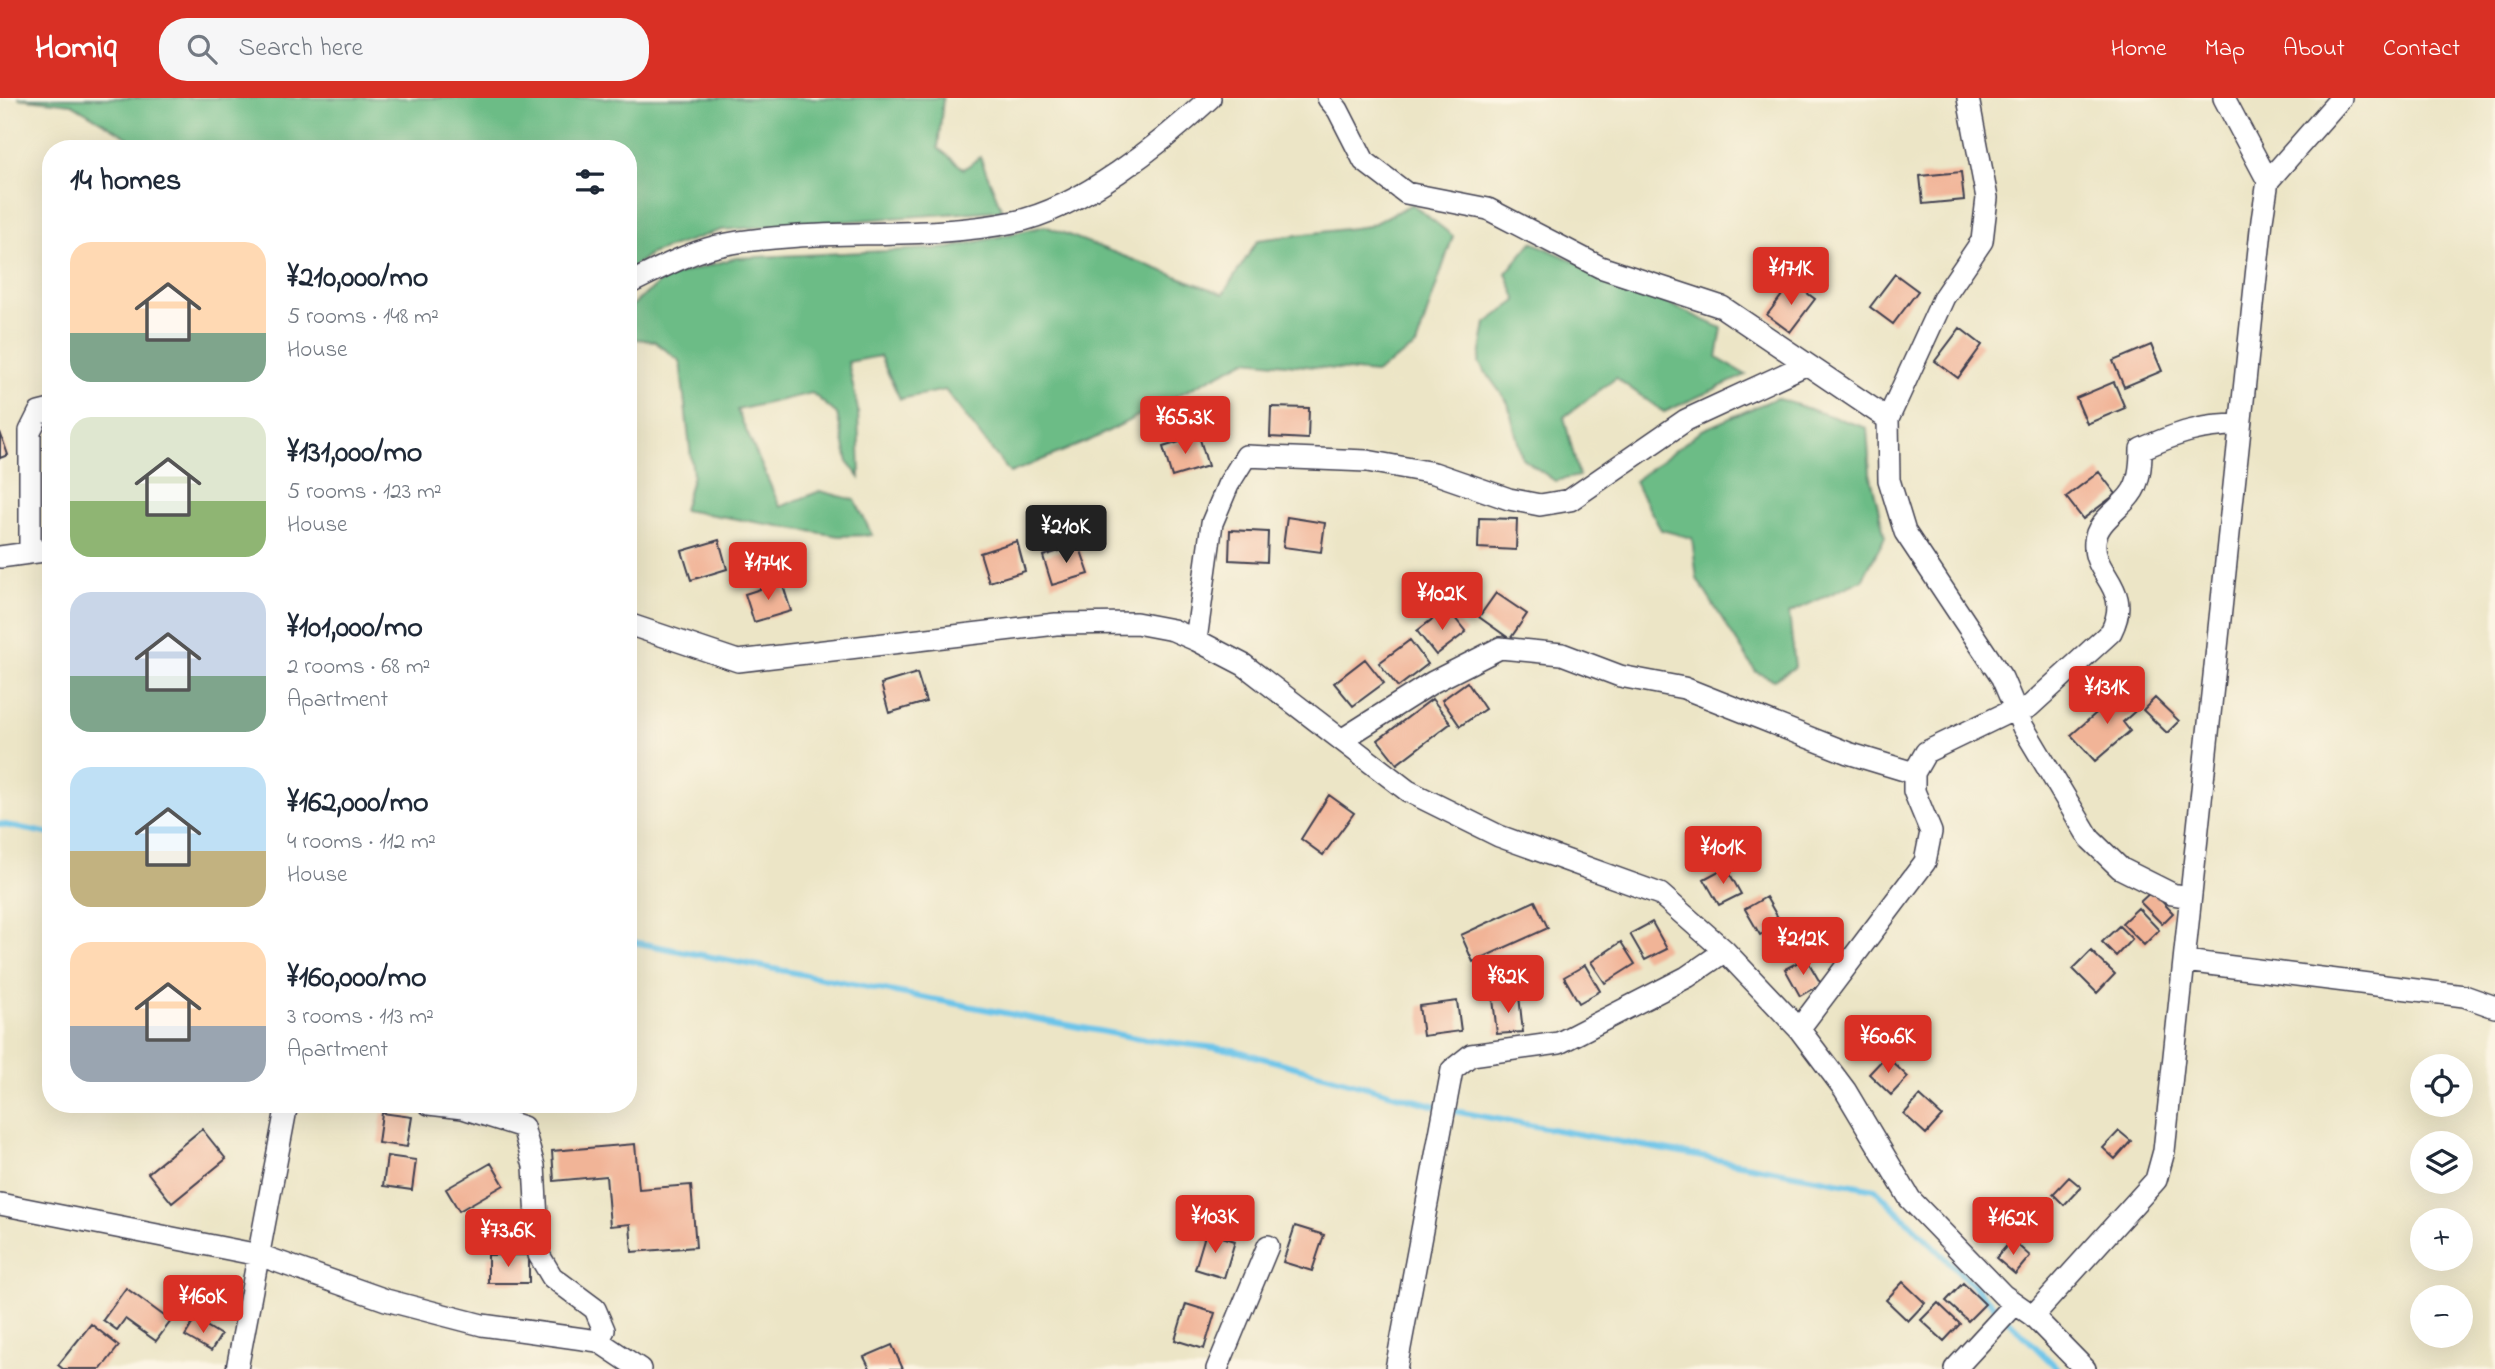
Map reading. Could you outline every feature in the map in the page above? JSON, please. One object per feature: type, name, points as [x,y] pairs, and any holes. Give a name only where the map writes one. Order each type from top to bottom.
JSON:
[{"type":"street","points":[[637,280],[677,260],[726,244],[937,231],[1016,222],[1068,202],[1162,143],[1210,98]]},
{"type":"street","points":[[1328,98],[1338,110],[1364,161],[1406,193],[1488,209],[1600,267],[1722,307],[1888,419]]},
{"type":"street","points":[[1968,98],[1987,198],[1982,241],[1944,297],[1888,419],[1889,480],[1905,531],[2002,678],[2023,727],[2090,838],[2120,868],[2172,894],[2190,897]]},
{"type":"street","points":[[2034,1317],[2156,1180],[2164,1151],[2268,181],[2224,98]]},
{"type":"street","points":[[2268,181],[2341,98]]},
{"type":"street","points":[[1196,640],[1212,523],[1227,485],[1246,456],[1367,461],[1434,473],[1509,499],[1540,505],[1550,504],[1570,500],[1686,420],[1805,365]]},
{"type":"street","points":[[0,557],[40,551],[30,431],[39,413],[42,412]]},
{"type":"street","points":[[1799,1029],[1925,862],[1931,832],[1914,791],[1914,772],[1926,752],[2015,709],[2029,707],[2111,632],[2119,616],[2117,597],[2111,579],[2097,557],[2095,541],[2100,527],[2131,494],[2137,481],[2141,449],[2194,428],[2240,425]]},
{"type":"street","points":[[637,627],[738,661],[1056,624],[1136,623],[1172,630],[1196,640],[1244,665],[1409,791],[1499,836],[1660,894],[1725,951],[1799,1029],[1844,1090],[1910,1199],[1961,1254],[2015,1304],[2034,1317],[2085,1369]]},
{"type":"street","points":[[1343,740],[1433,682],[1500,648],[1562,654],[1620,676],[1684,688],[1848,753],[1914,772]]},
{"type":"street","points":[[1396,1369],[1452,1070],[1471,1055],[1559,1042],[1687,977],[1725,951]]},
{"type":"street","points":[[2185,961],[2464,996],[2495,1007]]},
{"type":"street","points":[[237,1369],[285,1113]]},
{"type":"street","points":[[479,1113],[523,1127],[534,1166],[539,1255],[552,1277],[595,1309],[604,1330],[598,1341]]},
{"type":"street","points":[[0,1204],[259,1255],[386,1300],[482,1325],[598,1341],[640,1369]]},
{"type":"street","points":[[1217,1369],[1268,1245]]},
{"type":"street","points":[[1955,1369],[2015,1304]]},
{"type":"green space","points":[[18,98],[943,98],[938,148],[964,169],[980,157],[1002,210],[721,230],[650,254],[637,264],[637,140],[132,140],[72,104]]},
{"type":"green space","points":[[1412,204],[1453,236],[1416,346],[1375,373],[1246,360],[1093,439],[1010,473],[945,390],[900,399],[880,356],[848,362],[858,410],[860,478],[848,462],[837,414],[812,393],[737,410],[780,507],[820,491],[855,500],[872,535],[839,536],[683,510],[693,475],[680,361],[654,341],[637,339],[637,301],[665,278],[736,258],[950,248],[1045,226],[1223,294],[1258,240],[1369,226]]},
{"type":"green space","points":[[1532,242],[1722,328],[1717,358],[1746,375],[1664,412],[1616,378],[1564,417],[1579,476],[1555,481],[1522,458],[1508,403],[1479,363],[1486,323],[1517,301],[1506,273]]},
{"type":"green space","points":[[1776,398],[1867,428],[1870,473],[1885,537],[1862,580],[1789,613],[1795,667],[1774,680],[1756,672],[1697,579],[1692,538],[1661,530],[1634,481],[1702,430]]},
{"type":"building","points":[[1961,172],[1964,200],[1923,204],[1920,176]]},
{"type":"building","points":[[1895,274],[1918,291],[1893,324],[1870,307]]},
{"type":"building","points":[[1792,282],[1815,299],[1790,332],[1767,315]]},
{"type":"building","points":[[1960,328],[1982,345],[1958,378],[1935,361]]},
{"type":"building","points":[[2151,345],[2162,371],[2124,387],[2113,361]]},
{"type":"building","points":[[2114,382],[2125,408],[2087,424],[2076,398]]},
{"type":"building","points":[[1271,407],[1309,408],[1308,439],[1270,437]]},
{"type":"building","points":[[0,432],[8,455],[0,458]]},
{"type":"building","points":[[1199,436],[1208,466],[1172,477],[1163,447]]},
{"type":"building","points":[[2099,472],[2116,494],[2083,519],[2066,497]]},
{"type":"building","points":[[1287,517],[1325,523],[1321,552],[1283,547]]},
{"type":"building","points":[[1479,518],[1517,519],[1516,550],[1478,548]]},
{"type":"building","points":[[1230,530],[1268,532],[1267,562],[1229,560]]},
{"type":"building","points":[[719,540],[727,569],[691,580],[682,551]]},
{"type":"building","points":[[1017,541],[1025,571],[989,582],[980,553]]},
{"type":"building","points":[[1079,545],[1089,574],[1052,585],[1043,556]]},
{"type":"building","points":[[782,582],[791,611],[754,622],[745,594]]},
{"type":"building","points":[[1496,593],[1527,614],[1510,639],[1479,617]]},
{"type":"building","points":[[1447,608],[1466,632],[1436,655],[1417,631]]},
{"type":"building","points":[[1410,640],[1428,664],[1398,687],[1379,663]]},
{"type":"building","points":[[1365,659],[1384,683],[1353,706],[1334,683]]},
{"type":"building","points":[[917,673],[926,702],[889,713],[881,684]]},
{"type":"building","points":[[1467,682],[1485,709],[1460,726],[1442,700]]},
{"type":"building","points":[[2125,688],[2140,707],[2123,722],[2130,731],[2095,761],[2071,735]]},
{"type":"building","points":[[2155,698],[2179,721],[2167,733],[2143,710]]},
{"type":"building","points":[[1432,699],[1451,723],[1397,764],[1378,740]]},
{"type":"building","points":[[1329,795],[1354,813],[1323,855],[1301,839]]},
{"type":"building","points":[[1726,867],[1741,894],[1719,905],[1704,879]]},
{"type":"building","points":[[2152,891],[2173,913],[2162,924],[2140,902]]},
{"type":"building","points":[[1766,897],[1781,923],[1760,935],[1745,909]]},
{"type":"building","points":[[1535,901],[1548,928],[1473,962],[1461,935]]},
{"type":"building","points":[[2138,908],[2159,930],[2144,945],[2122,923]]},
{"type":"building","points":[[1652,922],[1667,949],[1645,960],[1630,934]]},
{"type":"building","points":[[2119,926],[2132,939],[2116,956],[2102,942]]},
{"type":"building","points":[[1621,942],[1635,964],[1605,983],[1591,962]]},
{"type":"building","points":[[2091,951],[2115,974],[2097,993],[2073,969]]},
{"type":"building","points":[[1806,958],[1821,984],[1800,996],[1785,969]]},
{"type":"building","points":[[1585,965],[1600,991],[1579,1003],[1564,977]]},
{"type":"building","points":[[1519,996],[1523,1032],[1497,1034],[1493,999]]},
{"type":"building","points":[[1457,1001],[1461,1031],[1423,1036],[1419,1006]]},
{"type":"building","points":[[1886,1056],[1908,1077],[1891,1095],[1869,1074]]},
{"type":"building","points":[[1920,1096],[1942,1116],[1926,1134],[1904,1114]]},
{"type":"building","points":[[382,1113],[412,1117],[407,1147],[378,1143]]},
{"type":"building","points":[[202,1129],[226,1159],[172,1203],[148,1173]]},
{"type":"building","points":[[2119,1131],[2131,1141],[2115,1159],[2103,1148]]},
{"type":"building","points":[[635,1144],[639,1189],[691,1185],[696,1247],[632,1252],[630,1224],[610,1226],[606,1176],[554,1181],[552,1151]]},
{"type":"building","points":[[387,1156],[416,1160],[412,1190],[383,1186]]},
{"type":"building","points":[[491,1163],[504,1185],[459,1211],[446,1189]]},
{"type":"building","points":[[2069,1177],[2081,1187],[2064,1205],[2053,1194]]},
{"type":"building","points":[[1295,1226],[1324,1235],[1312,1271],[1283,1262]]},
{"type":"building","points":[[1206,1232],[1235,1241],[1224,1278],[1195,1269]]},
{"type":"building","points":[[2012,1240],[2030,1256],[2015,1274],[1996,1258]]},
{"type":"building","points":[[488,1255],[529,1255],[529,1283],[488,1283]]},
{"type":"building","points":[[1903,1282],[1925,1303],[1908,1321],[1886,1300]]},
{"type":"building","points":[[1963,1283],[1985,1304],[1968,1321],[1946,1301]]},
{"type":"building","points":[[126,1288],[171,1321],[156,1341],[125,1319],[117,1330],[103,1320]]},
{"type":"building","points":[[1938,1303],[1960,1324],[1944,1341],[1921,1320]]},
{"type":"building","points":[[1186,1304],[1215,1313],[1204,1349],[1175,1340]]},
{"type":"building","points":[[195,1319],[221,1335],[211,1351],[185,1336]]},
{"type":"building","points":[[91,1324],[119,1346],[101,1369],[63,1369],[58,1365]]},
{"type":"building","points":[[892,1345],[903,1369],[870,1369],[864,1357]]},
{"type":"waterway","points":[[0,824],[42,832]]},
{"type":"waterway","points":[[637,943],[1136,1038],[1233,1050],[1454,1111],[1875,1189],[2058,1369]]}]
